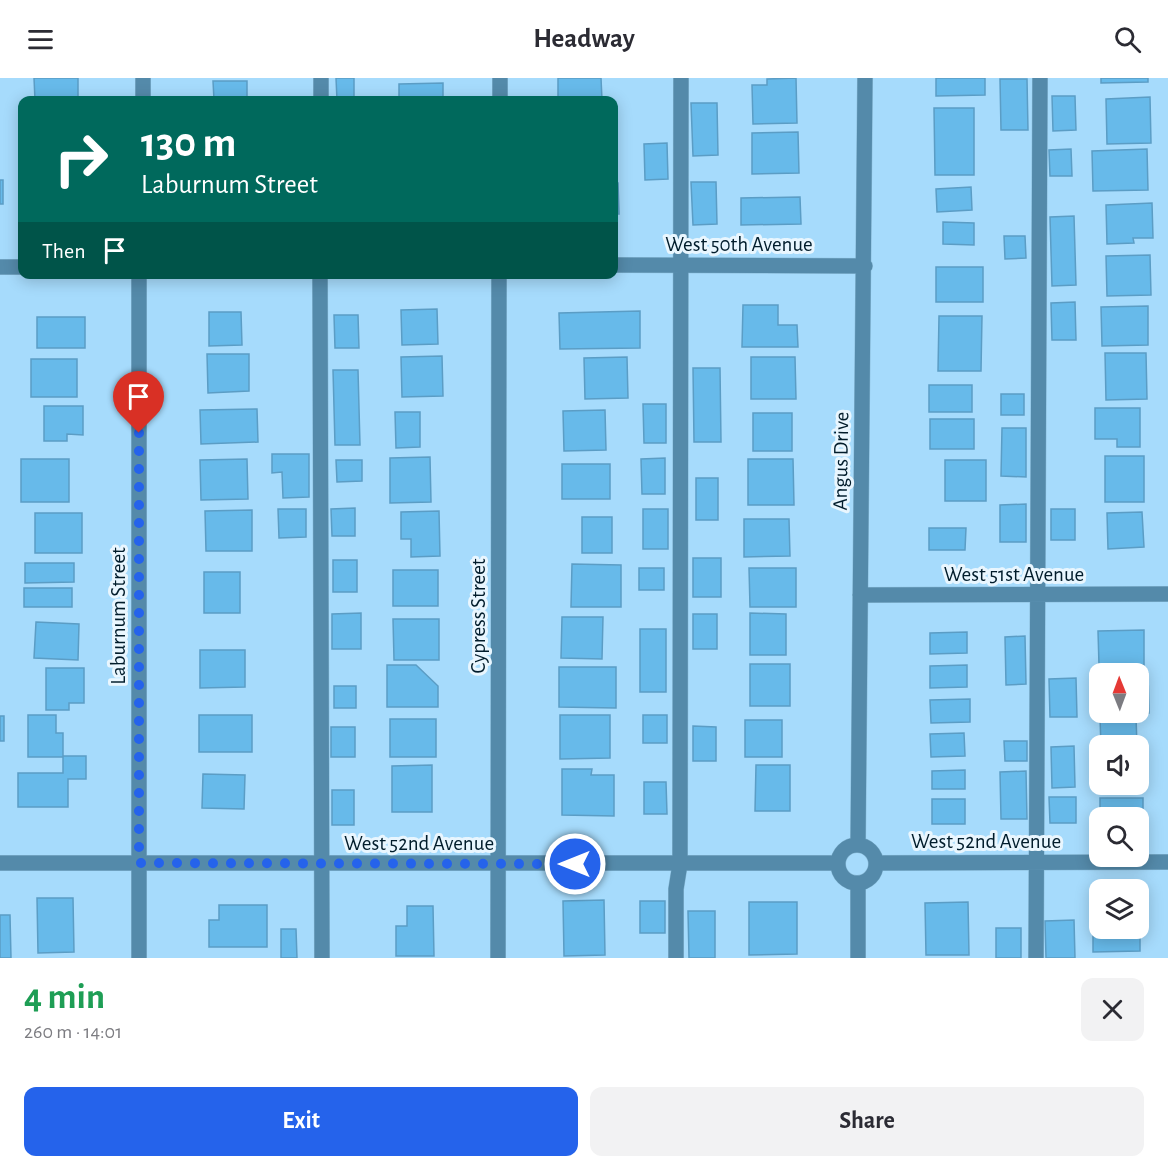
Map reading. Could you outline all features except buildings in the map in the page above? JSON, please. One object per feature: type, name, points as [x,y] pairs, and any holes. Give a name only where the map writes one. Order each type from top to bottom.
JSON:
[{"type":"street","points":[[143,78],[143,96]]},
{"type":"street","points":[[321,78],[321,96]]},
{"type":"street","points":[[500,78],[500,96]]},
{"type":"street","points":[[676,958],[676,889],[680,864],[681,78]]},
{"type":"street","name":"Angus Drive","points":[[858,845],[865,78]]},
{"type":"street","points":[[1036,958],[1040,78]]},
{"type":"street","name":"West 50th Avenue","points":[[618,265],[865,266]]},
{"type":"street","points":[[0,267],[18,267]]},
{"type":"street","name":"Laburnum Street","points":[[139,279],[139,958]]},
{"type":"street","points":[[320,279],[322,958]]},
{"type":"street","name":"Cypress Street","points":[[498,958],[499,279]]},
{"type":"street","name":"West 51st Avenue","points":[[860,595],[1168,594]]},
{"type":"street","points":[[858,845],[871,850],[877,863],[872,877],[858,884],[843,878],[838,863],[844,850],[858,845]]},
{"type":"street","name":"West 52nd Avenue","points":[[877,863],[1168,862]]},
{"type":"street","name":"West 52nd Avenue","points":[[0,863],[838,863]]},
{"type":"street","points":[[858,884],[858,958]]},
{"type":"route","points":[[139,433],[139,863],[575,864]]}]
